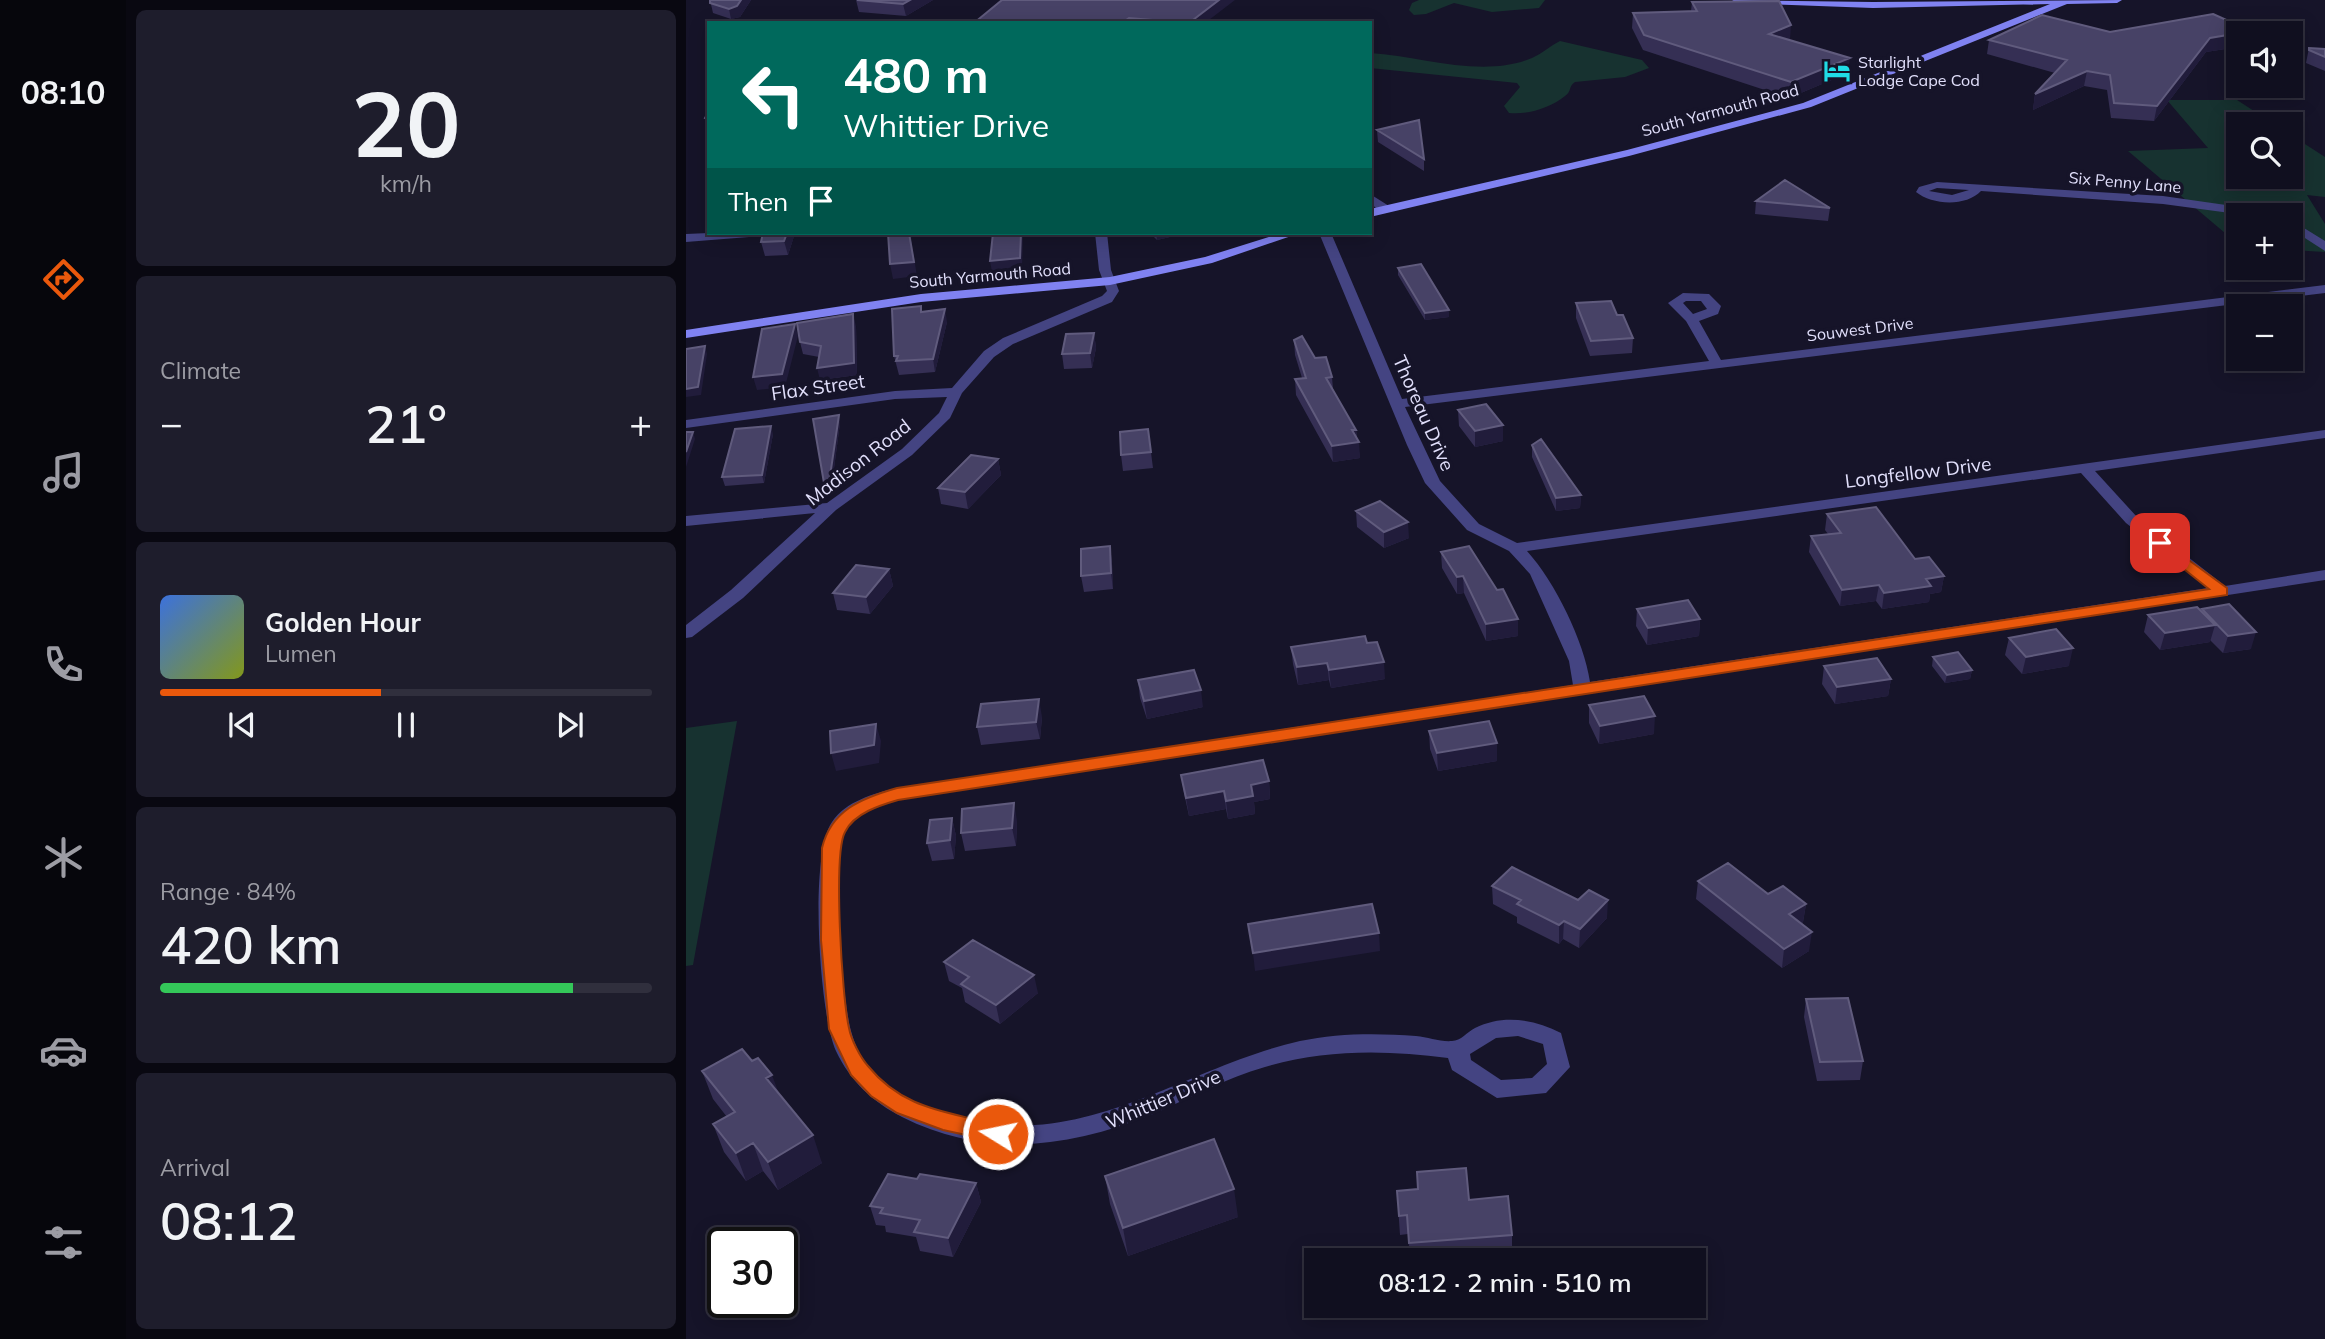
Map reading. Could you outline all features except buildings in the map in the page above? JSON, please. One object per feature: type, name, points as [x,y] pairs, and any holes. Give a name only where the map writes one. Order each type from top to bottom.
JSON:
[{"type":"main road","points":[[1737,0],[1856,5],[2117,0]]},
{"type":"main road","name":"South Yarmouth Road","points":[[1372,212],[1629,153],[1807,105],[2066,1]]},
{"type":"main road","name":"South Yarmouth Road","points":[[686,334],[908,300],[1110,281],[1183,266],[1287,235]]},
{"type":"street","name":"Six Penny Lane","points":[[1978,187],[2164,200],[2226,209]]},
{"type":"street","points":[[1372,199],[1385,209]]},
{"type":"street","points":[[2303,232],[2325,247]]},
{"type":"street","points":[[686,238],[724,235]]},
{"type":"street","points":[[1101,235],[1105,270],[1110,281]]},
{"type":"street","name":"Thoreau Drive","points":[[1326,235],[1433,483],[1473,527],[1515,548],[1537,572],[1578,661],[1582,688]]},
{"type":"street","name":"Madison Road","points":[[690,627],[737,594],[831,507],[915,445],[945,415],[956,392],[989,354],[1008,341],[1107,299],[1113,291],[1110,281]]},
{"type":"street","name":"Souwest Drive","points":[[1399,404],[2325,289]]},
{"type":"street","points":[[1690,320],[1717,364]]},
{"type":"street","name":"Flax Street","points":[[686,424],[882,397],[956,392]]},
{"type":"street","name":"Longfellow Drive","points":[[1515,548],[2325,434]]},
{"type":"street","points":[[2086,469],[2099,489],[2124,514],[2222,591]]},
{"type":"street","points":[[686,521],[831,507]]},
{"type":"street","name":"Whittier Drive","points":[[1460,1049],[1414,1044],[1302,1049],[1241,1066],[1089,1130],[1017,1136],[980,1132],[943,1122],[904,1108],[879,1090],[858,1070],[839,1029],[831,940],[831,848],[835,832],[853,812],[869,803],[897,794],[1582,688],[1857,649],[2325,575]]},
{"type":"green space","points":[[1419,0],[1545,0],[1539,8],[1492,12],[1454,3],[1426,14],[1414,15],[1409,10],[1412,3]]},
{"type":"green space","points":[[1560,41],[1642,60],[1649,68],[1625,77],[1575,82],[1567,94],[1553,104],[1531,112],[1516,113],[1509,113],[1504,106],[1520,87],[1517,83],[1372,68],[1372,53],[1472,66],[1513,64],[1532,58]]},
{"type":"green space","points":[[2167,100],[2237,100],[2256,112],[2226,112],[2226,189],[2303,189],[2303,143],[2325,157],[2325,197],[2307,195],[2325,224],[2325,252],[2303,251],[2303,203],[2226,203],[2226,234],[2128,151],[2208,148]]},
{"type":"green space","points":[[737,721],[693,965],[686,966],[686,728]]},
{"type":"place","name":"Starlight Lodge Cape Cod","points":[[1837,71]]},
{"type":"route","points":[[998,1134],[943,1122],[904,1108],[858,1070],[839,1029],[831,940],[831,848],[835,832],[843,820],[869,803],[897,794],[2222,591],[2160,543]]}]
